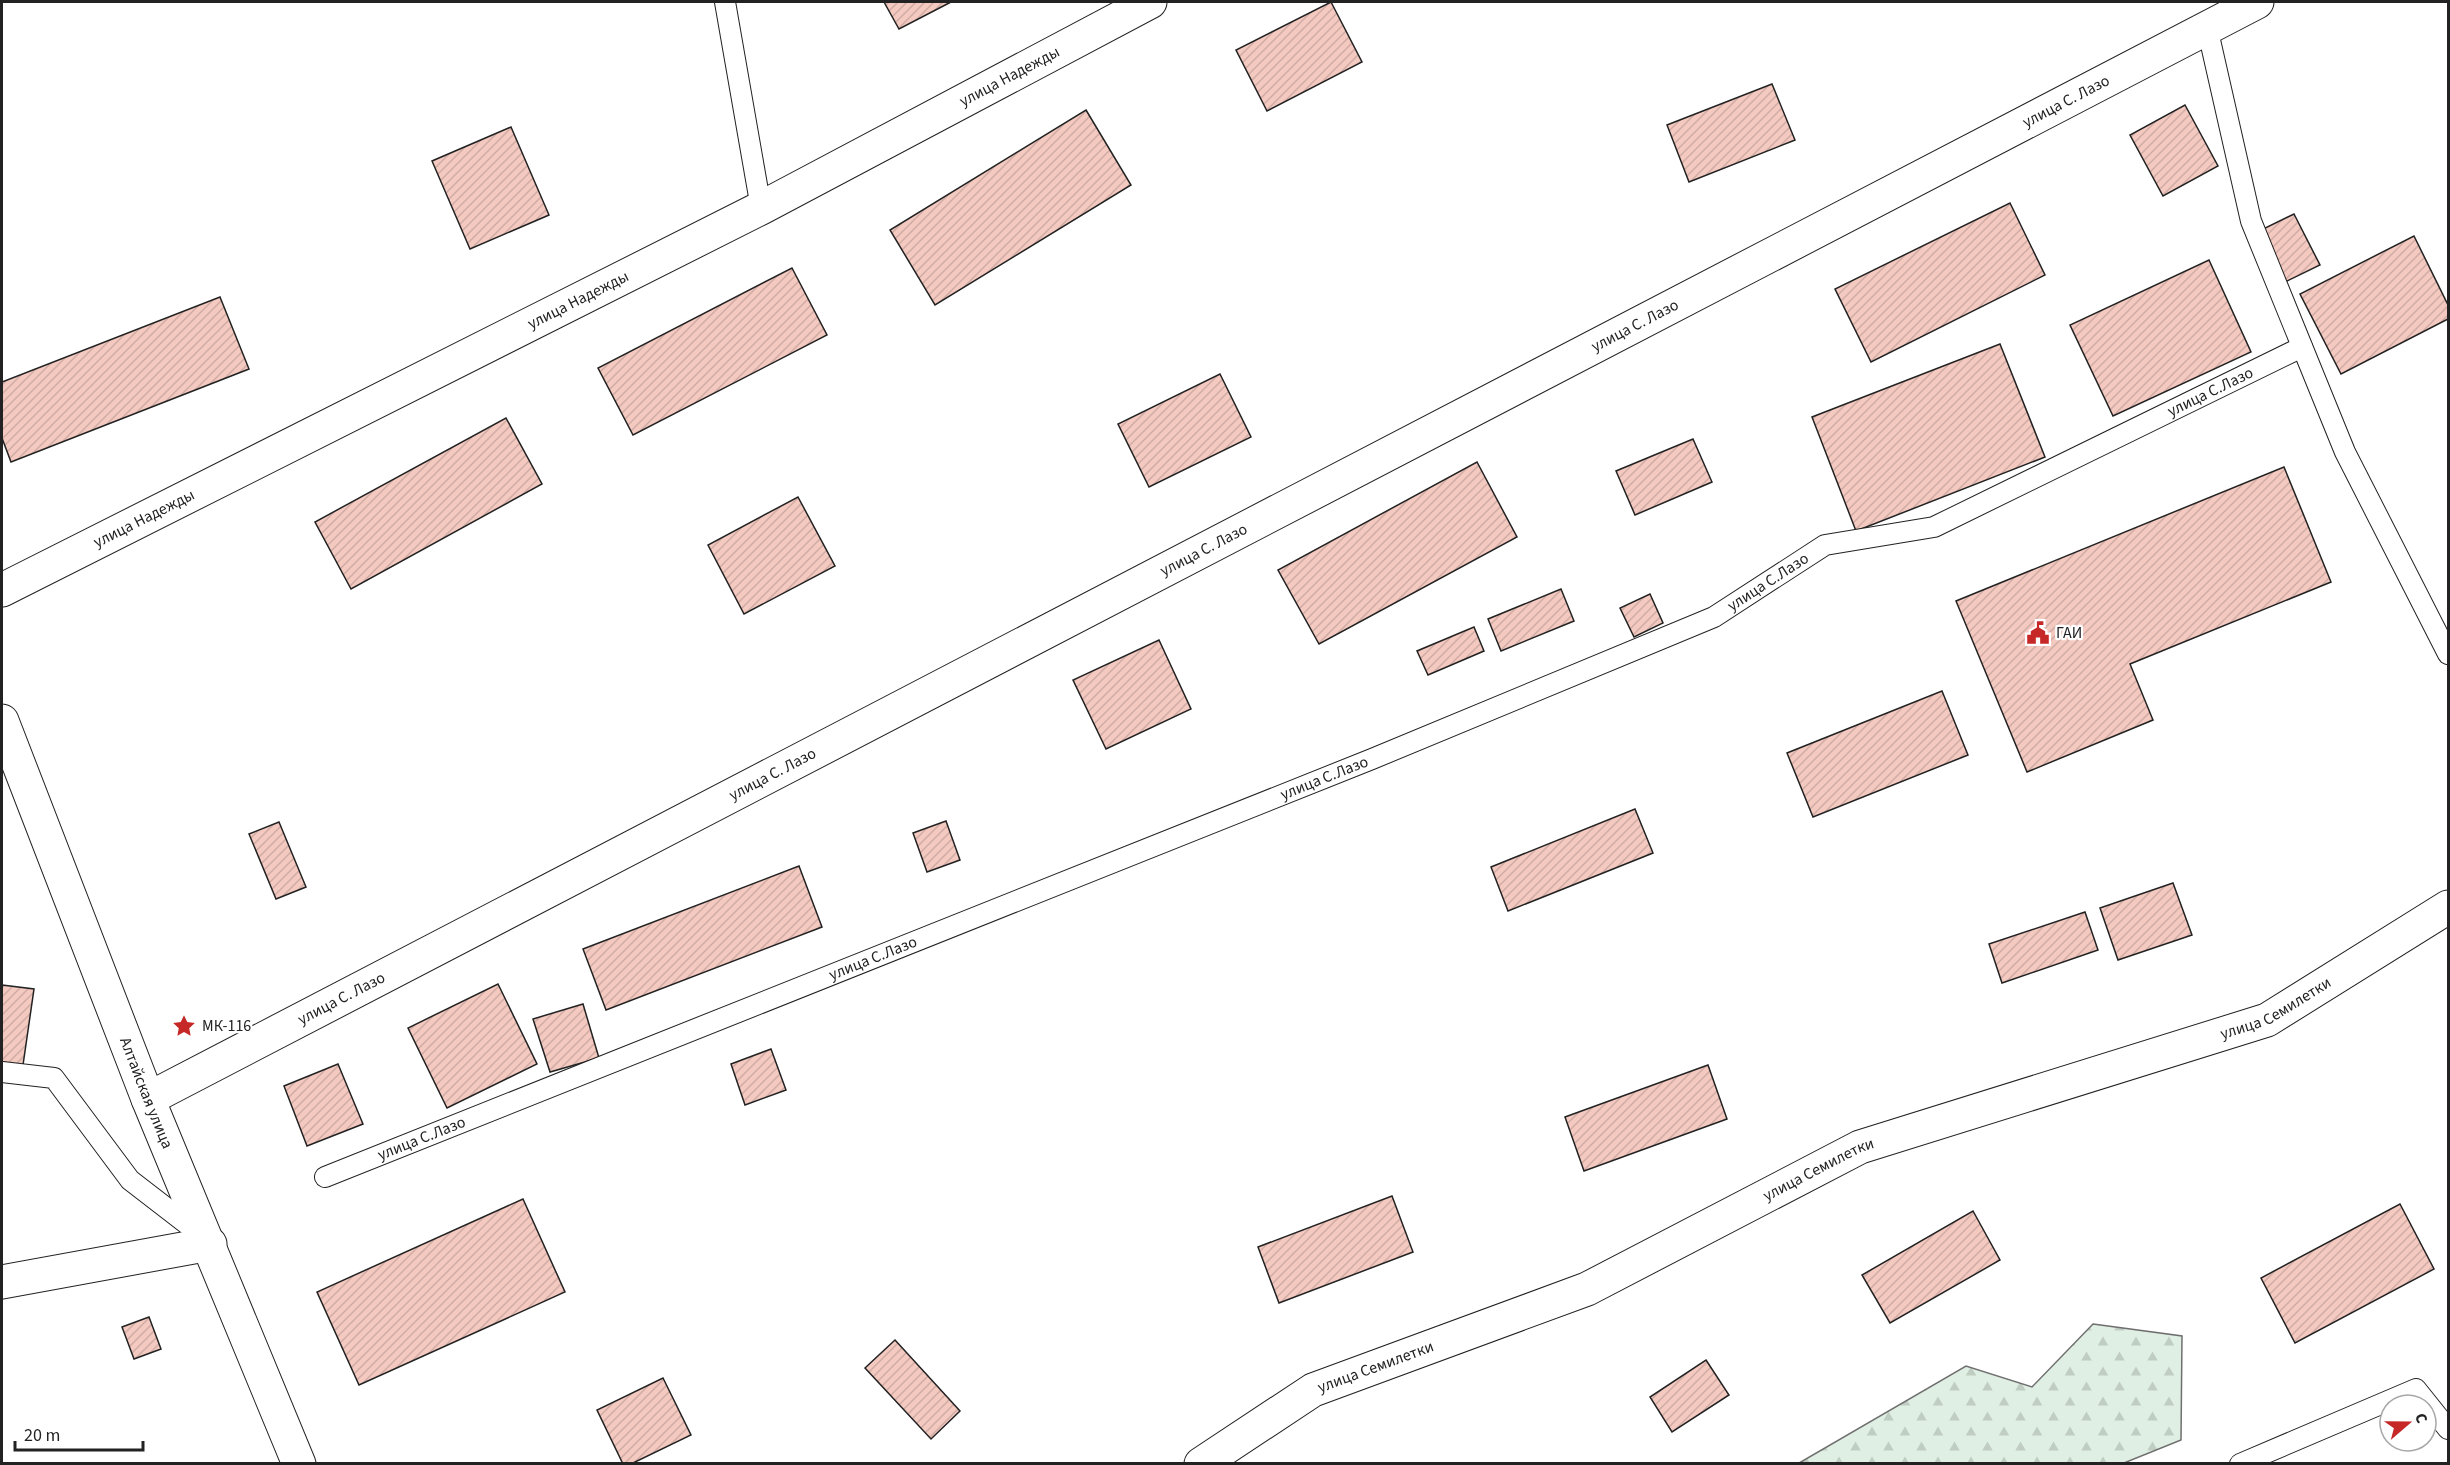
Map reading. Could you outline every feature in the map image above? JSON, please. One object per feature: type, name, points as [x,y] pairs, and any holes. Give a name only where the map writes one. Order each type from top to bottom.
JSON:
[{"type":"street","name":"улица Надежды","points":[[2,590],[762,208],[1150,2]]},
{"type":"street","name":"улица С. Лазо","points":[[148,1099],[2256,2]]},
{"type":"street","name":"Алтайская улица","points":[[2,721],[148,1099],[299,1464]]},
{"type":"street","name":"улица Семилетки","points":[[1201,1464],[1313,1390],[1587,1288],[1860,1147],[2267,1020],[2448,908]]},
{"type":"street","points":[[2,1282],[208,1242]]},
{"type":"lane","points":[[725,2],[762,208]]},
{"type":"lane","points":[[2207,27],[2251,221],[2345,452],[2448,654]]},
{"type":"lane","name":"улица С.Лазо","points":[[325,1177],[1361,763],[1692,626],[1714,616],[1825,546],[1934,527],[2302,347]]},
{"type":"lane","points":[[2,1072],[54,1078],[130,1180],[208,1242]]},
{"type":"lane","points":[[2240,1464],[2416,1389],[2448,1429]]},
{"type":"green space","points":[[2093,1324],[2182,1336],[2181,1440],[2124,1463],[1799,1463],[1966,1366],[2032,1387]]},
{"type":"building","points":[[884,2],[951,2],[899,29]]},
{"type":"building","points":[[1331,2],[1362,62],[1267,111],[1236,50]]},
{"type":"building","points":[[1772,84],[1795,140],[1689,182],[1667,125]]},
{"type":"building","points":[[2185,105],[2218,166],[2163,196],[2130,135]]},
{"type":"building","points":[[1086,110],[1131,185],[935,305],[890,230]]},
{"type":"building","points":[[511,127],[549,215],[470,249],[432,161]]},
{"type":"building","points":[[2010,203],[2045,275],[1871,362],[1835,289]]},
{"type":"building","points":[[2294,214],[2320,265],[2285,282],[2259,231]]},
{"type":"building","points":[[2414,236],[2448,305],[2448,319],[2341,374],[2300,294]]},
{"type":"building","points":[[2209,260],[2251,352],[2113,416],[2070,325]]},
{"type":"building","points":[[792,268],[827,335],[633,435],[598,368]]},
{"type":"building","points":[[220,297],[249,369],[11,462],[2,438],[2,382]]},
{"type":"building","points":[[2000,344],[2045,457],[1856,531],[1812,417]]},
{"type":"building","points":[[1220,374],[1251,437],[1149,487],[1118,424]]},
{"type":"building","points":[[506,418],[542,484],[351,589],[315,522]]},
{"type":"building","points":[[1693,439],[1712,482],[1635,515],[1616,471]]},
{"type":"building","points":[[1477,462],[1517,537],[1319,644],[1278,570]]},
{"type":"building","points":[[2284,467],[2331,582],[2130,664],[2153,720],[2027,772],[1956,601]]},
{"type":"building","points":[[798,497],[835,566],[744,614],[708,545]]},
{"type":"building","points":[[1561,589],[1574,621],[1501,651],[1488,619]]},
{"type":"building","points":[[1650,594],[1663,623],[1634,637],[1620,608]]},
{"type":"building","points":[[1474,627],[1484,651],[1428,675],[1417,651]]},
{"type":"building","points":[[1159,640],[1191,709],[1106,749],[1073,680]]},
{"type":"building","points":[[1942,691],[1968,755],[1813,817],[1787,753]]},
{"type":"building","points":[[1635,809],[1653,853],[1508,911],[1491,867]]},
{"type":"building","points":[[946,821],[960,860],[927,872],[913,833]]},
{"type":"building","points":[[279,822],[306,887],[276,899],[249,834]]},
{"type":"building","points":[[799,866],[822,927],[606,1010],[583,949]]},
{"type":"building","points":[[2173,883],[2192,935],[2118,960],[2100,908]]},
{"type":"building","points":[[2085,912],[2098,950],[2002,983],[1989,944]]},
{"type":"building","points":[[498,984],[537,1064],[447,1108],[408,1028]]},
{"type":"building","points":[[2,985],[34,989],[23,1065],[2,1062]]},
{"type":"building","points":[[583,1004],[599,1058],[550,1072],[533,1019]]},
{"type":"building","points":[[771,1049],[786,1090],[745,1105],[731,1064]]},
{"type":"building","points":[[338,1064],[363,1124],[307,1146],[284,1086]]},
{"type":"building","points":[[1708,1065],[1727,1119],[1584,1171],[1565,1117]]},
{"type":"building","points":[[1392,1196],[1413,1252],[1279,1303],[1258,1247]]},
{"type":"building","points":[[523,1199],[565,1292],[359,1385],[317,1292]]},
{"type":"building","points":[[2400,1204],[2434,1269],[2295,1343],[2261,1278]]},
{"type":"building","points":[[1973,1211],[2000,1260],[1890,1323],[1862,1275]]},
{"type":"building","points":[[149,1317],[161,1349],[134,1359],[122,1327]]},
{"type":"building","points":[[895,1340],[960,1411],[931,1439],[865,1368]]},
{"type":"building","points":[[1706,1360],[1729,1395],[1672,1432],[1650,1397]]},
{"type":"building","points":[[663,1378],[691,1435],[631,1464],[623,1464],[597,1410]]},
{"type":"place","name":"ГАИ","points":[[2038,633]]},
{"type":"place","name":"МК-116","points":[[184,1026]]}]
